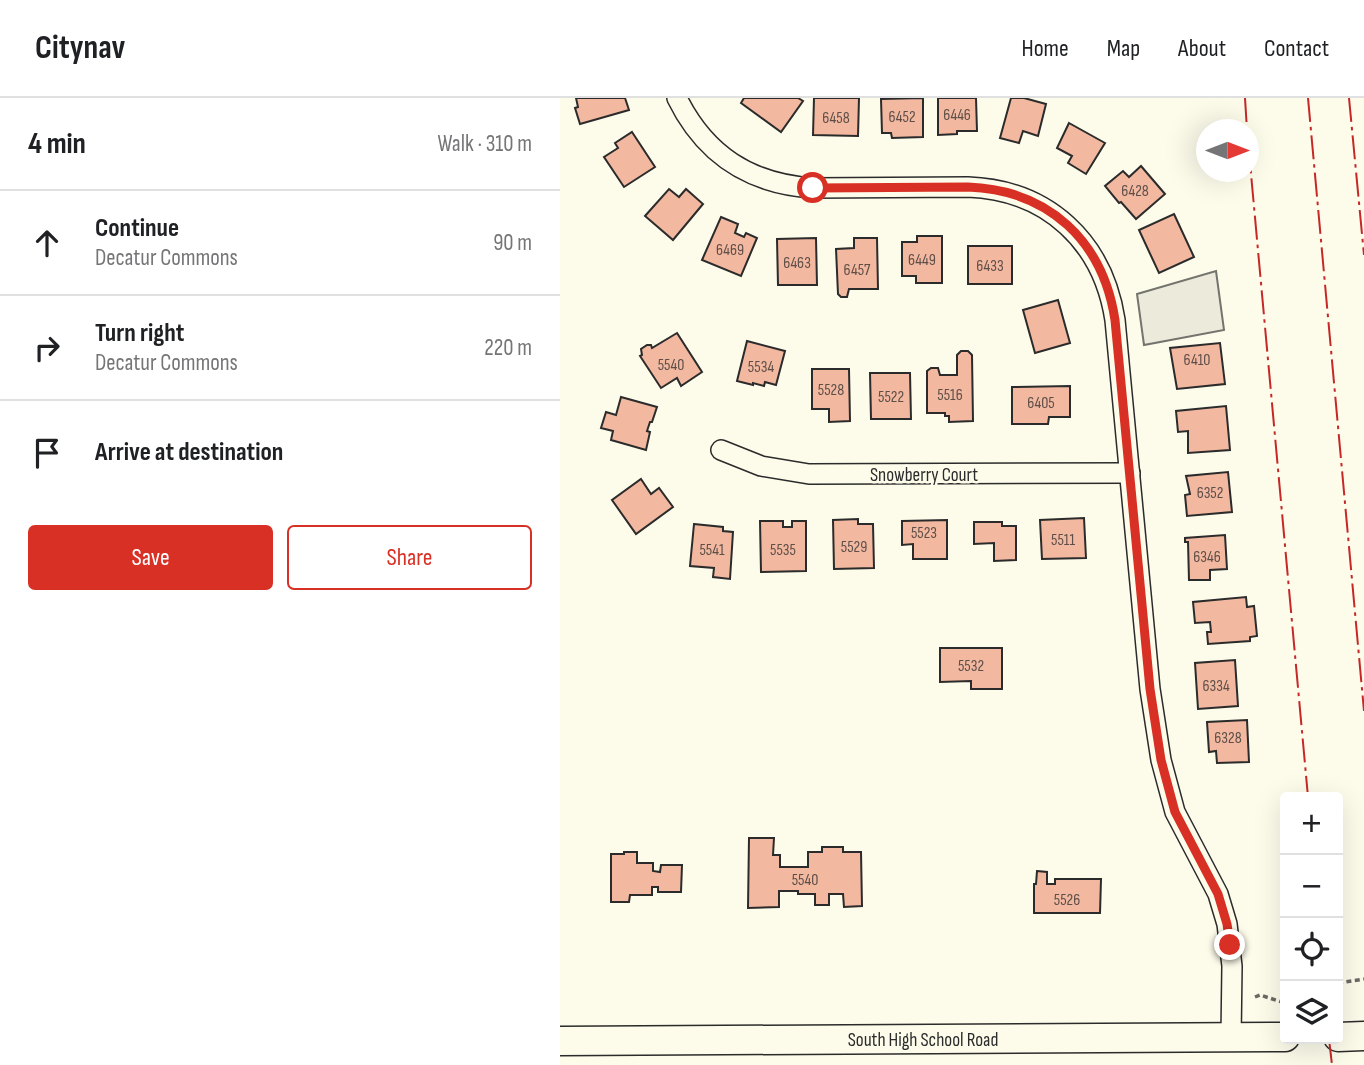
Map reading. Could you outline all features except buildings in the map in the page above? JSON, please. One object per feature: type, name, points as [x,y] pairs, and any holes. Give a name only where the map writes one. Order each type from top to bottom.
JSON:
[{"type":"main road","name":"South High School Road","points":[[560,1041],[1280,1037]]},
{"type":"main road","points":[[1343,1037],[1364,1037]]},
{"type":"street","points":[[677,98],[692,123],[719,154],[744,171],[774,182],[813,188],[987,188],[1008,192],[1035,203],[1059,219],[1088,247],[1102,273],[1112,301],[1150,689],[1161,760],[1175,812],[1213,884],[1227,924],[1232,965],[1231,1038]]},
{"type":"street","name":"Snowberry Court","points":[[721,450],[761,466],[810,474],[1130,473]]},
{"type":"path","points":[[1343,982],[1364,979]]},
{"type":"path","points":[[1255,997],[1260,995],[1280,1001]]},
{"type":"shaded area","points":[[1216,271],[1224,330],[1144,345],[1137,294]]},
{"type":"power","points":[[1245,98],[1246,119]]},
{"type":"power","points":[[1308,98],[1364,711]]},
{"type":"power","points":[[1349,98],[1364,255]]},
{"type":"power","points":[[1252,182],[1308,792]]},
{"type":"power","points":[[1330,1044],[1332,1065]]},
{"type":"route","points":[[813,188],[968,187],[1008,192],[1035,203],[1059,219],[1075,232],[1093,256],[1112,301],[1115,320],[1150,689],[1161,760],[1175,812],[1218,894],[1230,945]]}]
